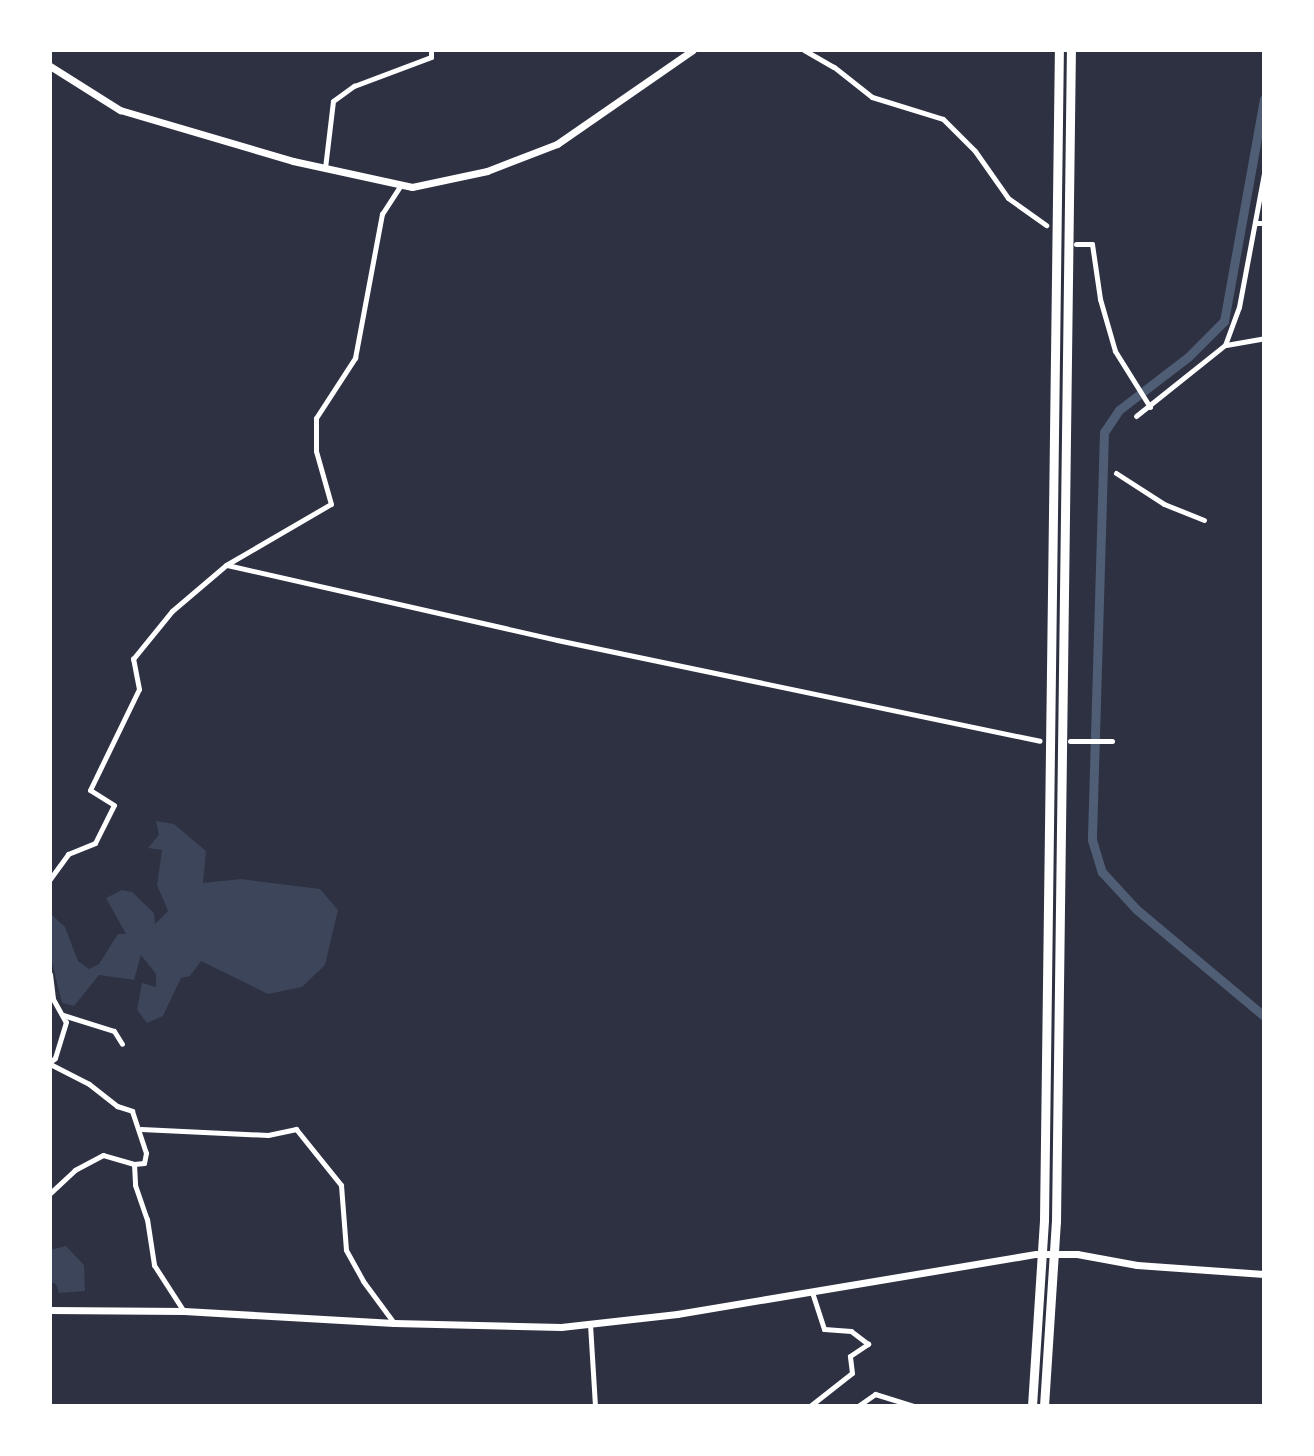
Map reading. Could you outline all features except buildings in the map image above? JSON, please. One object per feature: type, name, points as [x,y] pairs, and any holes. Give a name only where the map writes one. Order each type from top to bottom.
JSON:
[{"type":"highway","points":[[1032,1406],[1044,1220],[1059,50]]},
{"type":"highway","points":[[1044,1406],[1056,1222],[1071,50]]},
{"type":"street","points":[[325,168],[333,101],[354,86],[431,57],[431,50]]},
{"type":"street","points":[[50,66],[120,110],[325,168],[412,187],[487,171],[557,144],[693,50]]},
{"type":"street","points":[[804,50],[834,67],[872,97],[943,119],[975,151],[1008,198],[1046,225]]},
{"type":"street","points":[[1225,345],[1239,307],[1264,173]]},
{"type":"street","points":[[50,879],[68,854],[95,843],[114,805],[90,790],[139,689],[133,659],[172,611],[226,565],[331,504],[316,451],[316,418],[355,358],[382,214],[401,185]]},
{"type":"street","points":[[1255,223],[1264,223]]},
{"type":"street","points":[[1076,244],[1092,244],[1100,299],[1115,351],[1148,404]]},
{"type":"street","points":[[1136,416],[1225,345],[1264,338]]},
{"type":"street","points":[[1116,473],[1164,504],[1204,520]]},
{"type":"street","points":[[226,565],[557,640],[1040,741]]},
{"type":"street","points":[[1070,741],[1110,741]]},
{"type":"street","points":[[50,974],[53,999],[66,1022],[55,1058],[50,1063],[89,1084],[117,1106],[132,1111],[141,1129],[146,1153],[144,1163],[134,1164],[103,1155],[75,1170],[61,1187],[50,1193]]},
{"type":"street","points":[[62,1015],[114,1031],[122,1044]]},
{"type":"street","points":[[141,1129],[268,1135],[296,1129],[341,1185],[346,1250],[363,1281],[394,1323]]},
{"type":"street","points":[[134,1164],[135,1185],[147,1219],[154,1265],[184,1311]]},
{"type":"street","points":[[50,1310],[184,1311],[394,1323],[561,1327],[677,1314],[1036,1254],[1077,1254],[1137,1265],[1264,1274]]},
{"type":"street","points":[[810,1406],[852,1373],[850,1356],[868,1344],[851,1331],[824,1329],[812,1291]]},
{"type":"street","points":[[590,1324],[595,1406]]},
{"type":"street","points":[[858,1406],[875,1394],[914,1406]]},
{"type":"shaded area","points":[[156,821],[174,824],[206,851],[203,883],[241,879],[320,889],[338,910],[325,965],[302,987],[268,994],[201,961],[190,976],[181,978],[163,1016],[147,1023],[137,1010],[142,983],[156,987],[156,974],[141,955],[134,980],[99,975],[74,1006],[62,1003],[50,954],[50,913],[65,927],[78,961],[89,969],[99,964],[118,934],[126,934],[106,898],[122,890],[132,892],[154,913],[155,924],[168,911],[157,885],[162,850],[148,848],[159,835]]},
{"type":"shaded area","points":[[66,1246],[84,1265],[85,1291],[59,1293],[56,1284],[50,1282],[50,1250]]},
{"type":"waterway","points":[[1264,99],[1224,321],[1188,357],[1119,410],[1104,432],[1092,840],[1102,872],[1136,909],[1264,1016]]}]
